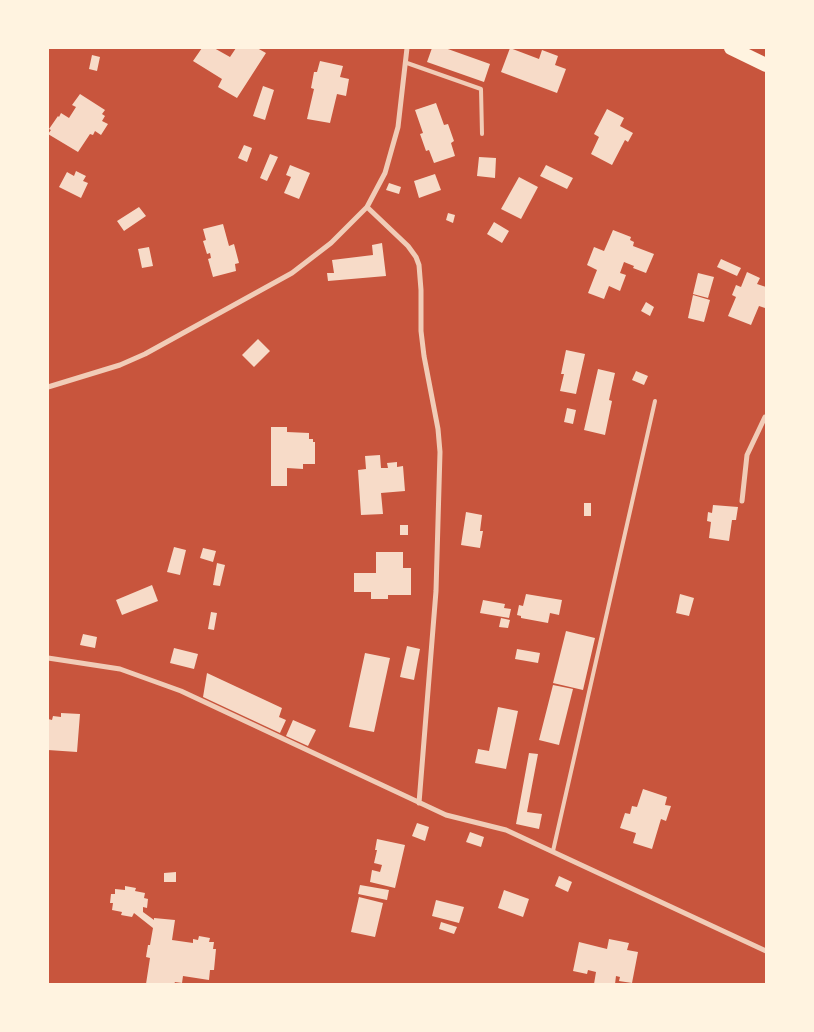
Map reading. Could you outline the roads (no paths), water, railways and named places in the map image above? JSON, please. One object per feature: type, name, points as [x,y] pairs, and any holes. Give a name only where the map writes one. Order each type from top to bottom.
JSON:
[{"type":"highway","points":[[731,48],[766,66]]},
{"type":"street","points":[[48,387],[120,365],[145,354],[284,278],[331,243],[367,207],[385,173],[398,127],[408,48]]},
{"type":"street","points":[[367,207],[408,246],[416,257],[419,266],[421,283],[420,331],[438,429],[440,452],[436,600],[419,803]]},
{"type":"street","points":[[742,502],[747,455],[766,417]]},
{"type":"street","points":[[48,658],[120,669],[181,691],[419,803],[446,815],[506,830],[766,951]]},
{"type":"lane","points":[[407,62],[482,89],[482,134]]},
{"type":"lane","points":[[553,851],[655,401]]}]
